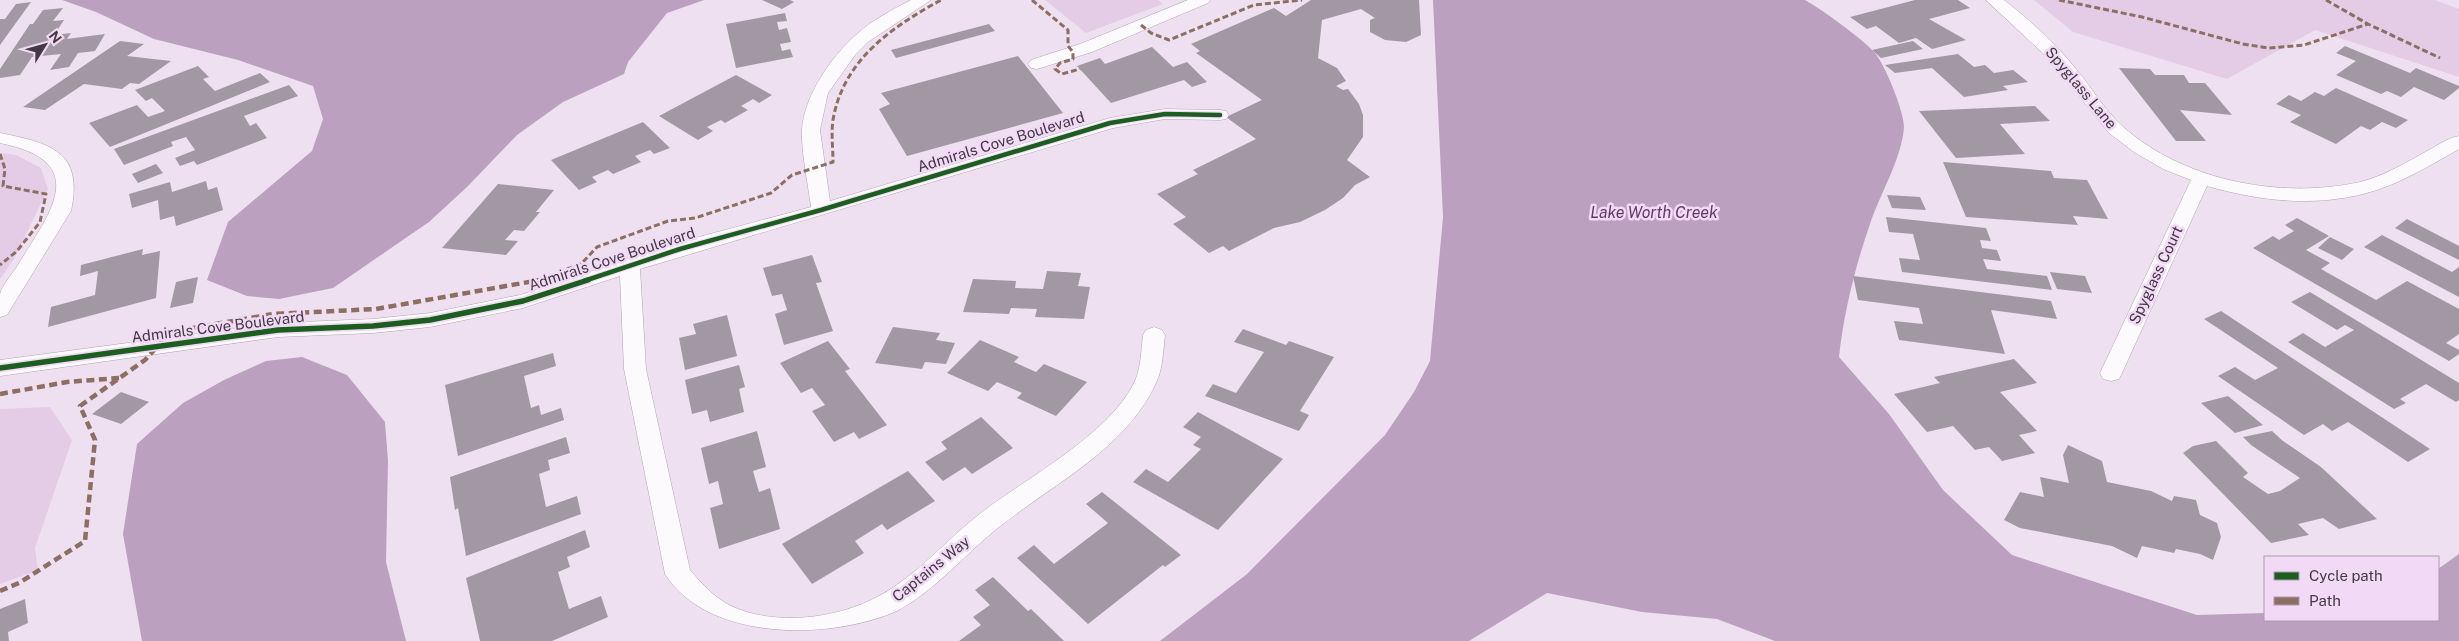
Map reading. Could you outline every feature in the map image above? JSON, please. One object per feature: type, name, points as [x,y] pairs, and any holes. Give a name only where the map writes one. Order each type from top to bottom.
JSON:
[{"type":"street","points":[[821,210],[811,130],[819,93],[849,51],[862,38],[885,21],[923,0]]},
{"type":"street","points":[[1037,64],[1086,48],[1202,0]]},
{"type":"street","name":"Spyglass Lane","points":[[1994,0],[2047,46],[2115,130],[2153,155],[2202,177],[2240,188],[2276,194],[2310,196],[2339,193],[2378,182],[2424,161],[2459,141]]},
{"type":"street","name":"Admirals Cove Boulevard","points":[[0,368],[278,330],[373,326],[430,320],[522,301],[680,249],[821,210],[1110,122],[1164,114],[1220,115]]},
{"type":"street","points":[[0,138],[36,147],[51,155],[62,166],[67,179],[67,194],[61,211],[0,310]]},
{"type":"street","name":"Spyglass Court","points":[[2111,373],[2202,177]]},
{"type":"street","name":"Captains Way","points":[[630,265],[635,369],[678,574],[695,598],[720,618],[771,632],[810,631],[851,621],[888,604],[904,593],[990,520],[1095,443],[1119,419],[1146,382],[1154,335]]},
{"type":"shaded area","points":[[1045,0],[1158,0],[1163,4],[1086,33]]},
{"type":"shaded area","points":[[2034,0],[2435,0],[2459,9],[2459,77],[2315,30],[2227,79],[2073,32]]},
{"type":"shaded area","points":[[0,153],[16,155],[41,168],[48,189],[14,259],[0,279]]},
{"type":"shaded area","points":[[50,407],[72,440],[35,548],[38,570],[0,584],[0,409]]},
{"type":"water","points":[[62,0],[704,0],[667,13],[628,62],[624,74],[563,102],[517,135],[467,187],[429,222],[333,288],[279,299],[247,296],[207,280],[228,222],[312,151],[323,119],[313,86],[238,60],[154,39],[96,12]]},
{"type":"water","name":"Lake Worth Creek","points":[[1433,0],[1805,0],[1852,32],[1875,53],[1884,67],[1893,88],[1901,110],[1904,127],[1895,163],[1874,212],[1860,257],[1847,306],[1839,357],[1889,414],[1943,490],[2012,555],[2197,615],[2264,613],[2264,621],[2439,621],[2439,568],[2459,554],[2459,641],[1775,641],[1717,619],[1642,612],[1547,593],[1469,641],[1160,641],[1247,574],[1385,435],[1414,392],[1430,361],[1443,217]]},
{"type":"water","points":[[302,357],[347,375],[385,422],[388,461],[386,562],[406,641],[142,641],[123,534],[137,444],[183,403],[224,380],[266,361]]},
{"type":"building","points":[[762,0],[790,0],[794,2],[782,9]]},
{"type":"building","points":[[1311,0],[1419,0],[1421,35],[1406,42],[1385,40],[1370,32],[1370,20],[1375,18],[1361,9],[1322,20],[1318,58],[1337,68],[1346,81],[1336,86],[1343,90],[1348,89],[1359,104],[1363,115],[1363,137],[1347,160],[1370,177],[1355,185],[1343,198],[1325,210],[1300,222],[1274,228],[1229,251],[1223,246],[1209,253],[1173,224],[1186,217],[1157,194],[1198,174],[1193,170],[1256,139],[1226,117],[1262,100],[1196,53],[1200,51],[1191,44],[1274,8],[1286,16]]},
{"type":"building","points":[[1915,0],[1958,0],[1970,8],[1929,19],[1966,40],[1932,49],[1916,38],[1899,43],[1876,26],[1867,29],[1850,17]]},
{"type":"building","points":[[31,2],[0,45],[0,19],[5,19],[16,4]]},
{"type":"building","points":[[63,8],[53,21],[64,20],[54,35],[71,33],[67,39],[105,34],[95,51],[78,53],[69,67],[50,70],[61,54],[32,57],[20,75],[0,78],[0,69],[30,24],[33,24],[43,10]]},
{"type":"building","points":[[785,13],[787,21],[777,22],[779,30],[787,28],[791,42],[780,44],[782,51],[790,49],[793,57],[736,68],[726,24]]},
{"type":"building","points":[[989,24],[995,31],[896,58],[891,50]]},
{"type":"building","points":[[120,41],[144,44],[127,56],[171,61],[139,84],[130,83],[122,89],[84,84],[45,110],[23,107]]},
{"type":"building","points":[[1913,41],[1923,49],[1881,58],[1872,50]]},
{"type":"building","points":[[2345,46],[2410,73],[2416,68],[2459,86],[2459,88],[2444,100],[2414,87],[2401,97],[2387,91],[2381,94],[2336,75],[2356,61],[2336,53]]},
{"type":"building","points":[[1152,47],[1173,67],[1187,62],[1207,82],[1192,87],[1184,80],[1111,103],[1077,66],[1100,58],[1105,64]]},
{"type":"building","points":[[1958,54],[1974,67],[1985,65],[1994,73],[2013,70],[2028,82],[2003,86],[2008,90],[1964,97],[1932,68],[1895,73],[1885,65]]},
{"type":"building","points":[[1018,56],[1063,113],[907,156],[879,109],[890,104],[881,93]]},
{"type":"building","points":[[198,66],[209,77],[203,79],[215,91],[260,73],[270,82],[110,147],[89,123],[137,105],[148,117],[165,111],[152,98],[146,101],[135,90]]},
{"type":"building","points":[[2119,68],[2150,69],[2155,75],[2184,75],[2189,83],[2205,83],[2232,115],[2180,110],[2206,141],[2176,141]]},
{"type":"building","points":[[736,75],[772,95],[759,103],[753,99],[741,106],[748,110],[725,123],[721,120],[707,127],[713,131],[698,140],[659,116]]},
{"type":"building","points":[[289,85],[298,96],[244,116],[250,126],[256,123],[267,138],[197,165],[194,161],[180,166],[175,158],[195,150],[186,137],[171,142],[173,146],[124,165],[114,149]]},
{"type":"building","points":[[2336,88],[2408,120],[2396,128],[2382,122],[2370,130],[2361,126],[2336,144],[2290,122],[2301,115],[2276,104],[2289,95],[2301,101],[2315,92],[2324,96]]},
{"type":"building","points":[[2035,106],[2050,121],[2000,124],[2025,154],[1956,158],[1919,111]]},
{"type":"building","points":[[643,122],[670,148],[654,154],[650,150],[635,156],[641,162],[613,174],[608,170],[592,177],[597,182],[579,190],[551,160]]},
{"type":"building","points":[[1943,162],[2051,171],[2054,178],[2087,180],[2108,219],[2073,216],[2078,225],[1966,217]]},
{"type":"building","points":[[156,164],[163,173],[138,183],[132,174]]},
{"type":"building","points":[[206,181],[208,190],[217,187],[223,210],[176,226],[174,216],[160,220],[158,200],[132,208],[129,194],[170,182],[172,192]]},
{"type":"building","points":[[498,184],[554,190],[536,212],[540,212],[524,231],[514,230],[505,240],[518,241],[506,255],[442,248]]},
{"type":"building","points":[[1887,195],[1920,197],[1926,210],[1892,208]]},
{"type":"building","points":[[1886,217],[1986,228],[1991,241],[1980,240],[1982,248],[1997,250],[2001,261],[1983,259],[1987,269],[2047,276],[2052,290],[1902,272],[1899,258],[1920,260],[1913,234],[1889,232]]},
{"type":"building","points":[[2297,218],[2329,236],[2306,250],[2330,263],[2321,269],[2376,300],[2407,281],[2459,309],[2459,334],[2446,343],[2459,350],[2459,354],[2449,361],[2253,248],[2273,236],[2279,240],[2294,231],[2285,225]]},
{"type":"building","points":[[2407,219],[2459,246],[2459,260],[2395,228]]},
{"type":"building","points":[[2382,235],[2452,272],[2459,267],[2459,297],[2364,247]]},
{"type":"building","points":[[2330,237],[2354,249],[2342,260],[2318,248]]},
{"type":"building","points":[[143,249],[142,255],[160,251],[156,298],[48,327],[51,307],[95,295],[98,271],[80,276],[81,265]]},
{"type":"building","points":[[812,255],[822,282],[816,283],[833,331],[784,345],[775,314],[787,310],[782,294],[772,296],[763,268]]},
{"type":"building","points":[[1047,271],[1081,273],[1078,286],[1090,287],[1084,319],[1035,317],[1037,309],[1011,308],[1009,314],[963,312],[973,279],[1016,281],[1015,288],[1043,289]]},
{"type":"building","points":[[2050,272],[2085,276],[2092,293],[2057,289]]},
{"type":"building","points":[[1853,276],[2051,301],[2057,319],[1991,310],[2005,354],[1899,340],[1894,321],[1923,324],[1919,308],[1858,300]]},
{"type":"building","points":[[198,277],[193,303],[170,308],[176,282]]},
{"type":"building","points":[[2310,292],[2459,383],[2459,400],[2456,402],[2426,384],[2400,399],[2406,403],[2394,409],[2288,342],[2303,333],[2325,347],[2354,330],[2345,325],[2337,330],[2291,302]]},
{"type":"building","points":[[2221,311],[2430,449],[2408,462],[2348,422],[2332,431],[2323,424],[2304,435],[2218,376],[2235,367],[2255,380],[2278,368],[2204,319]]},
{"type":"building","points":[[727,315],[737,356],[685,370],[679,338],[696,334],[693,324]]},
{"type":"building","points":[[893,327],[940,333],[936,340],[955,343],[946,364],[925,362],[922,369],[875,363]]},
{"type":"building","points":[[1243,329],[1286,345],[1289,341],[1334,357],[1300,411],[1309,415],[1299,431],[1205,396],[1213,384],[1236,393],[1264,352],[1234,342]]},
{"type":"building","points":[[980,340],[1019,357],[1014,362],[1036,372],[1044,364],[1087,382],[1056,416],[1017,398],[1022,393],[997,382],[988,391],[947,373]]},
{"type":"building","points":[[828,341],[850,369],[845,371],[887,425],[859,439],[854,432],[834,442],[812,411],[825,405],[812,388],[801,393],[780,363]]},
{"type":"building","points":[[553,353],[556,366],[524,376],[531,408],[539,405],[541,415],[561,408],[564,420],[458,456],[445,385]]},
{"type":"building","points":[[2014,359],[2037,383],[2000,392],[2037,431],[2019,435],[2035,453],[2002,461],[1989,447],[1975,450],[1953,426],[1927,432],[1894,394],[1940,383],[1934,377]]},
{"type":"building","points":[[739,365],[745,387],[739,389],[744,412],[710,422],[707,410],[692,414],[685,380]]},
{"type":"building","points":[[121,392],[149,402],[121,424],[92,414]]},
{"type":"building","points":[[2228,396],[2263,425],[2235,433],[2201,403]]},
{"type":"building","points":[[1198,412],[1283,459],[1218,530],[1133,482],[1146,469],[1168,482],[1201,449],[1193,445],[1201,437],[1183,427]]},
{"type":"building","points":[[981,417],[1013,448],[972,474],[965,467],[943,481],[925,462],[947,449],[941,442]]},
{"type":"building","points":[[757,431],[766,467],[753,471],[759,492],[770,488],[780,529],[719,549],[710,508],[723,504],[718,481],[709,484],[701,448]]},
{"type":"building","points":[[2272,431],[2283,441],[2321,467],[2377,519],[2339,529],[2323,518],[2298,524],[2309,535],[2271,543],[2183,453],[2193,446],[2216,441],[2248,473],[2243,477],[2268,494],[2280,491],[2300,478],[2251,445],[2243,437]]},
{"type":"building","points":[[566,437],[570,453],[548,460],[550,470],[539,474],[546,507],[577,496],[581,514],[466,556],[458,508],[455,510],[450,477]]},
{"type":"building","points":[[2068,445],[2102,461],[2107,482],[2151,491],[2172,501],[2174,496],[2196,500],[2200,515],[2217,523],[2221,537],[2213,560],[2200,554],[2176,549],[2174,553],[2142,546],[2137,558],[2112,546],[2020,528],[2004,520],[2020,492],[2044,497],[2040,477],[2069,483],[2063,455]]},
{"type":"building","points":[[908,471],[935,501],[887,530],[882,524],[855,541],[864,553],[812,584],[782,544]]},
{"type":"building","points":[[1102,492],[1181,555],[1165,567],[1163,565],[1088,624],[1017,558],[1034,545],[1054,564],[1108,523],[1086,504]]},
{"type":"building","points":[[585,530],[590,547],[567,557],[570,567],[558,572],[569,609],[601,596],[608,617],[552,641],[480,641],[466,578]]},
{"type":"building","points":[[993,577],[1028,611],[1031,609],[1064,641],[959,641],[981,625],[973,617],[990,605],[975,590]]},
{"type":"building","points":[[25,599],[28,623],[8,632],[9,641],[0,641],[0,609]]},
{"type":"marked path","points":[[0,591],[19,583],[85,541],[95,440],[80,406],[145,360],[170,332],[273,314],[376,309],[543,279],[582,263],[597,247],[668,221],[695,218],[771,193],[792,175],[833,162],[833,119],[847,78],[872,47],[887,33],[941,0]]},
{"type":"marked path","points":[[1032,0],[1068,30],[1068,46],[1073,52],[1073,59],[1060,63],[1055,69],[1062,74],[1080,69]]},
{"type":"marked path","points":[[1141,25],[1151,33],[1169,40],[1254,5],[1302,0]]},
{"type":"marked path","points":[[2059,0],[2142,17],[2194,29],[2243,44],[2268,48],[2304,45],[2368,24],[2440,58]]},
{"type":"marked path","points":[[2326,0],[2368,24]]},
{"type":"marked path","points":[[0,154],[5,169],[3,186],[46,194],[40,222],[17,251],[0,265]]},
{"type":"marked path","points":[[0,394],[67,382],[119,378]]},
{"type":"cycle path","points":[[0,368],[278,330],[373,326],[430,320],[487,309],[523,301],[680,249],[821,210],[1110,123],[1165,114],[1220,115]]}]
